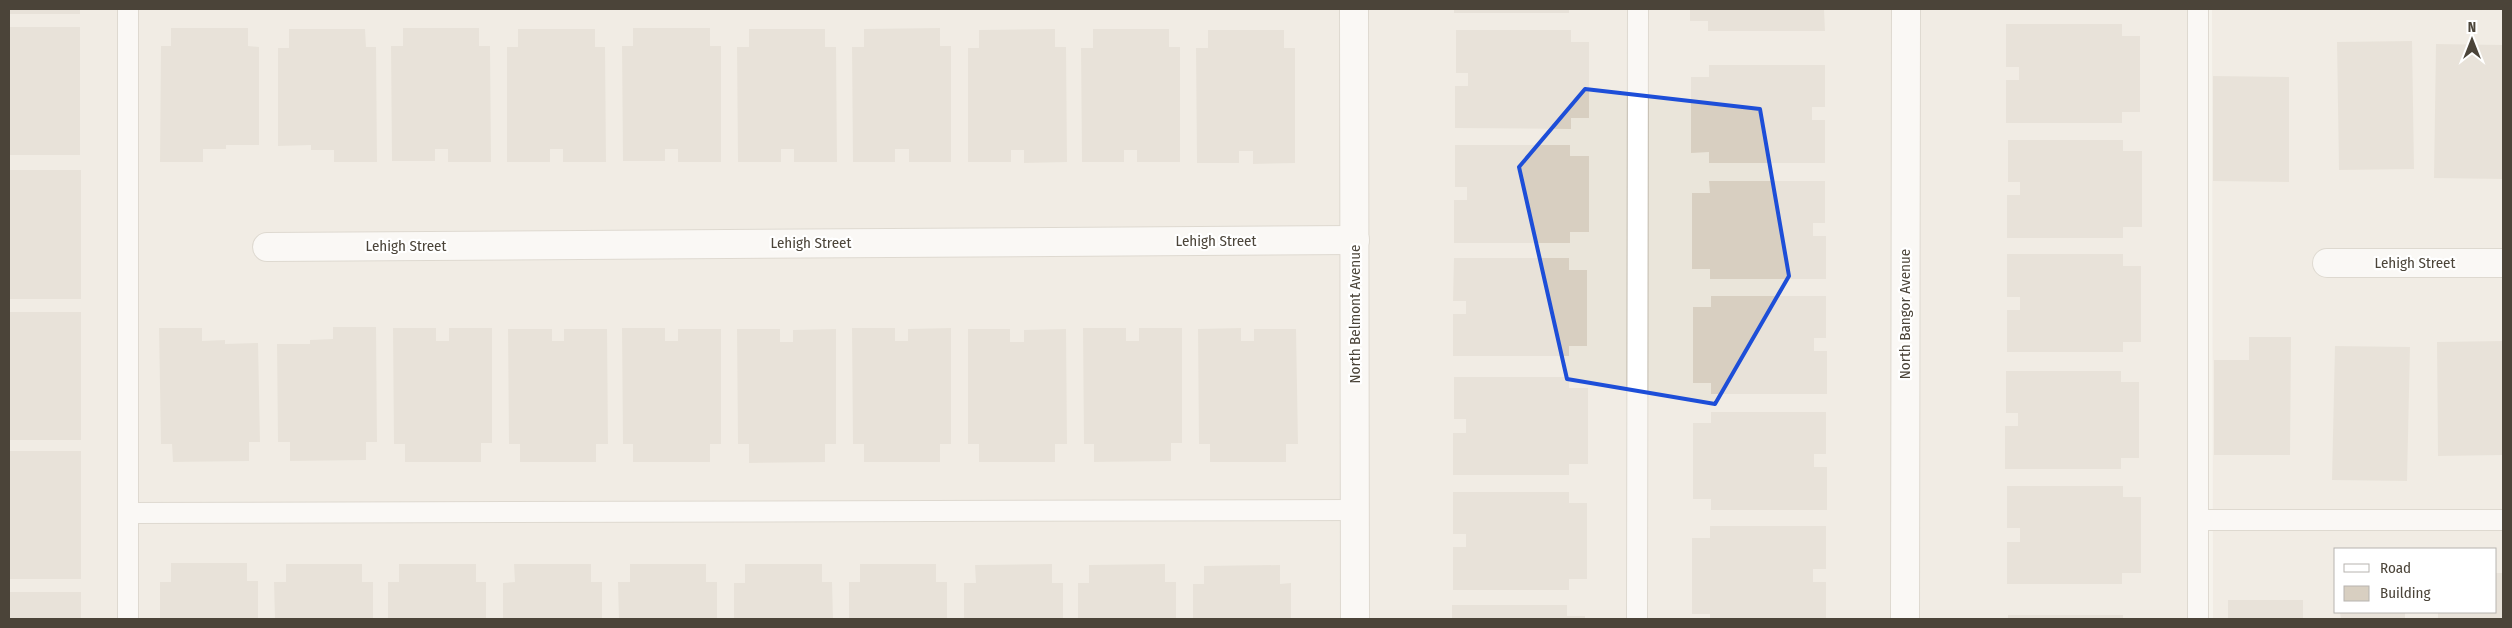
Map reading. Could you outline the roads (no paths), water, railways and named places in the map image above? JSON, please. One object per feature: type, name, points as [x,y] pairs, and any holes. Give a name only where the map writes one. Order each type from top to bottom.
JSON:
[{"type":"street","name":"North Belmont Avenue","points":[[1354,9],[1355,619]]},
{"type":"street","name":"North Bangor Avenue","points":[[1905,619],[1906,9]]},
{"type":"street","name":"Lehigh Street","points":[[267,247],[1355,240]]},
{"type":"street","name":"Lehigh Street","points":[[2326,263],[2503,263]]},
{"type":"lane","points":[[128,9],[128,619]]},
{"type":"lane","points":[[1637,619],[1638,9]]},
{"type":"lane","points":[[2198,9],[2198,619]]},
{"type":"lane","points":[[128,513],[1355,510]]},
{"type":"lane","points":[[2198,520],[2503,520]]}]
